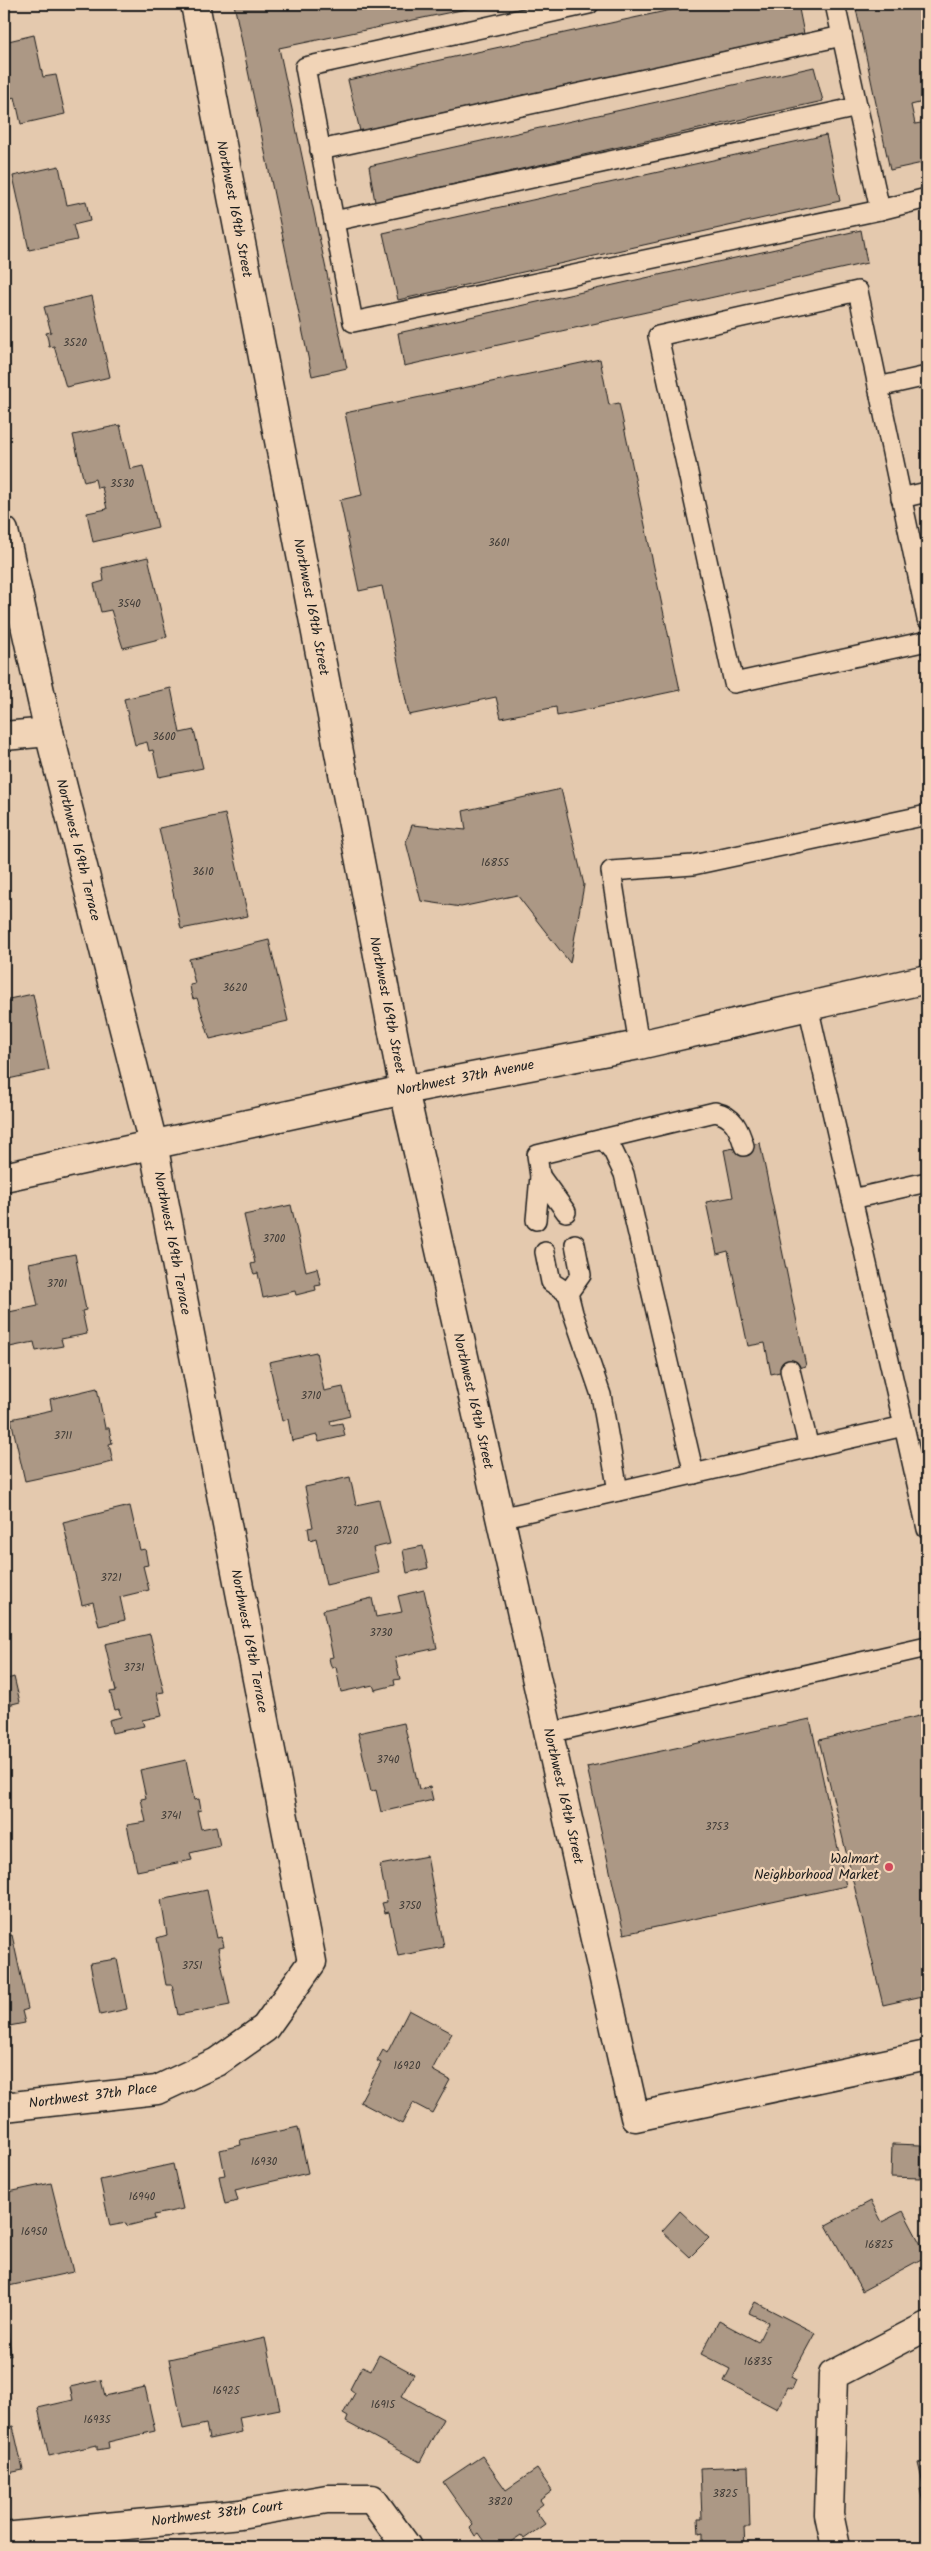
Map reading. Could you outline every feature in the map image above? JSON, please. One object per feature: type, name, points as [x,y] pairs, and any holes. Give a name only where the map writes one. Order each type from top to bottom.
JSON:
[{"type":"street","name":"Northwest 169th Street","points":[[195,4],[404,1090],[635,2117],[927,2055]]},
{"type":"street","name":"Northwest 169th Terrace","points":[[4,531],[49,732],[153,1144],[312,1962]]},
{"type":"street","points":[[4,736],[49,732]]},
{"type":"street","name":"Northwest 37th Avenue","points":[[4,1177],[404,1090],[639,1045],[927,979]]},
{"type":"street","name":"Northwest 37th Place","points":[[4,2107],[157,2090],[183,2078],[216,2062],[265,2028],[312,1962]]},
{"type":"street","points":[[836,2547],[829,2514],[833,2375],[927,2326]]},
{"type":"street","name":"Northwest 38th Court","points":[[4,2537],[240,2514],[327,2499],[372,2500],[407,2547]]},
{"type":"lane","points":[[589,4],[305,67],[353,322],[880,210],[927,198]]},
{"type":"lane","points":[[835,4],[880,210]]},
{"type":"lane","points":[[320,150],[842,36]]},
{"type":"lane","points":[[334,221],[858,107]]},
{"type":"lane","points":[[926,609],[858,291],[658,336],[734,683],[927,641]]},
{"type":"lane","points":[[878,387],[927,376]]},
{"type":"lane","points":[[902,498],[927,492]]},
{"type":"lane","points":[[639,1045],[611,871],[692,865],[927,815]]},
{"type":"lane","points":[[808,1006],[927,1529]]},
{"type":"lane","points":[[536,1220],[540,1176],[537,1155],[715,1112],[725,1114],[732,1120],[740,1131],[744,1146]]},
{"type":"lane","points":[[603,1139],[613,1151],[624,1174],[694,1474]]},
{"type":"lane","points":[[540,1176],[566,1212]]},
{"type":"lane","points":[[852,1199],[927,1182]]},
{"type":"lane","points":[[568,1293],[581,1275],[575,1244]]},
{"type":"lane","points":[[545,1252],[551,1282],[568,1293],[601,1395],[618,1491]]},
{"type":"lane","points":[[790,1370],[809,1448]]},
{"type":"lane","points":[[500,1518],[904,1426]]},
{"type":"lane","points":[[549,1733],[927,1647]]},
{"type":"building","points":[[234,4],[490,4],[279,48],[347,368],[312,376]]},
{"type":"building","points":[[698,4],[798,4],[804,34],[360,131],[348,80]]},
{"type":"building","points":[[855,4],[922,4],[927,28],[927,101],[911,105],[915,124],[927,122],[927,151],[925,151],[927,162],[890,170]]},
{"type":"building","points":[[34,35],[43,77],[56,75],[65,114],[21,124],[15,97],[11,98],[9,88],[4,90],[4,42]]},
{"type":"building","points":[[814,67],[823,101],[375,202],[369,166]]},
{"type":"building","points":[[826,135],[840,201],[398,300],[383,233]]},
{"type":"building","points":[[59,166],[67,205],[86,201],[90,221],[73,225],[77,240],[29,250],[13,176]]},
{"type":"building","points":[[861,230],[867,263],[404,366],[398,333]]},
{"type":"building","points":[[92,296],[110,377],[66,387],[54,346],[49,347],[46,333],[51,332],[44,307]]},
{"type":"building","points":[[600,359],[609,405],[619,403],[680,690],[557,716],[556,707],[501,718],[496,697],[409,715],[382,586],[359,591],[340,500],[362,495],[345,413]]},
{"type":"building","points":[[120,425],[130,469],[143,466],[158,527],[93,542],[87,513],[107,509],[102,487],[97,488],[95,479],[84,482],[73,435]]},
{"type":"building","points":[[148,557],[167,637],[123,648],[111,610],[101,612],[94,584],[104,581],[102,568]]},
{"type":"building","points":[[171,688],[180,733],[194,730],[203,768],[159,777],[153,750],[149,751],[147,742],[135,745],[124,699]]},
{"type":"building","points":[[561,789],[584,885],[570,963],[517,895],[461,907],[421,901],[406,842],[412,825],[466,830],[463,811]]},
{"type":"building","points":[[225,814],[248,916],[181,929],[159,828]]},
{"type":"building","points":[[269,940],[288,1021],[210,1039],[197,998],[193,999],[191,992],[190,985],[195,984],[189,959]]},
{"type":"building","points":[[33,994],[49,1070],[4,1080],[4,1000]]},
{"type":"building","points":[[760,1143],[806,1366],[771,1374],[765,1343],[748,1346],[728,1251],[717,1254],[706,1202],[733,1197],[724,1150]]},
{"type":"building","points":[[291,1205],[306,1271],[317,1268],[321,1285],[315,1286],[316,1290],[296,1295],[295,1291],[263,1298],[258,1273],[254,1274],[252,1269],[251,1264],[255,1263],[244,1215]]},
{"type":"building","points":[[75,1254],[86,1310],[82,1311],[87,1334],[61,1339],[63,1346],[36,1351],[34,1342],[5,1348],[4,1313],[38,1306],[29,1263]]},
{"type":"building","points":[[316,1352],[324,1391],[343,1387],[350,1416],[330,1421],[331,1425],[342,1423],[345,1436],[319,1442],[317,1435],[292,1441],[288,1419],[282,1421],[269,1362]]},
{"type":"building","points":[[97,1388],[105,1428],[109,1428],[112,1443],[109,1444],[113,1462],[25,1481],[11,1419],[52,1410],[50,1399]]},
{"type":"building","points":[[350,1477],[356,1505],[379,1500],[390,1544],[373,1548],[379,1573],[326,1585],[316,1538],[310,1540],[308,1528],[313,1527],[305,1487]]},
{"type":"building","points":[[130,1506],[140,1550],[145,1549],[148,1565],[143,1566],[149,1590],[120,1597],[125,1620],[99,1626],[93,1602],[82,1605],[63,1522]]},
{"type":"building","points":[[423,1546],[428,1568],[407,1573],[403,1550]]},
{"type":"building","points":[[424,1590],[437,1648],[395,1657],[400,1679],[394,1680],[395,1685],[375,1690],[373,1685],[341,1692],[336,1667],[332,1668],[330,1663],[329,1658],[333,1657],[323,1610],[372,1598],[376,1617],[402,1612],[398,1596]]},
{"type":"building","points":[[150,1634],[164,1692],[157,1693],[162,1716],[142,1720],[144,1726],[112,1733],[109,1720],[121,1717],[119,1709],[115,1710],[110,1692],[116,1691],[105,1644]]},
{"type":"building","points":[[14,1677],[20,1702],[4,1706],[4,1680]]},
{"type":"building","name":"Walmart Neighborhood Market","points":[[927,1714],[927,1995],[883,2005],[819,1740]]},
{"type":"building","points":[[810,1719],[846,1886],[624,1934],[587,1767]]},
{"type":"building","points":[[404,1723],[419,1789],[430,1787],[433,1800],[381,1812],[376,1790],[371,1792],[358,1733]]},
{"type":"building","points":[[186,1760],[194,1800],[199,1799],[201,1810],[197,1811],[201,1829],[216,1826],[220,1846],[190,1853],[192,1860],[137,1871],[127,1825],[146,1822],[141,1799],[146,1798],[140,1770]]},
{"type":"building","points":[[427,1856],[444,1947],[398,1956],[389,1912],[385,1913],[382,1903],[387,1902],[380,1865]]},
{"type":"building","points":[[207,1890],[217,1938],[221,1937],[224,1947],[218,1948],[230,2005],[178,2015],[172,1985],[166,1985],[157,1938],[167,1935],[161,1900]]},
{"type":"building","points":[[12,1935],[28,2009],[22,2011],[25,2023],[4,2027],[4,1937]]},
{"type":"building","points":[[117,1959],[127,2009],[100,2015],[90,1963]]},
{"type":"building","points":[[409,2010],[452,2033],[432,2070],[450,2080],[432,2113],[413,2103],[402,2124],[360,2102],[381,2063],[377,2061],[383,2050],[387,2053]]},
{"type":"building","points":[[298,2127],[308,2173],[235,2190],[238,2201],[225,2204],[219,2176],[225,2175],[220,2150],[241,2145],[240,2140]]},
{"type":"building","points":[[892,2144],[921,2145],[920,2178],[891,2177]]},
{"type":"building","points":[[173,2164],[183,2209],[154,2215],[155,2219],[127,2226],[126,2223],[110,2226],[100,2180]]},
{"type":"building","points":[[51,2183],[73,2272],[4,2287],[4,2193]]},
{"type":"building","points":[[871,2201],[882,2222],[903,2211],[927,2256],[862,2291],[826,2225]]},
{"type":"building","points":[[680,2211],[709,2238],[690,2257],[662,2231]]},
{"type":"building","points":[[755,2302],[815,2333],[791,2377],[796,2380],[792,2389],[788,2387],[777,2409],[724,2381],[730,2369],[701,2354],[719,2321],[758,2342],[768,2322],[749,2313]]},
{"type":"building","points":[[8,2333],[11,2355],[4,2357],[4,2334]]},
{"type":"building","points":[[265,2338],[280,2409],[239,2417],[242,2432],[209,2439],[206,2424],[183,2429],[169,2359]]},
{"type":"building","points":[[379,2355],[414,2374],[401,2396],[443,2419],[420,2462],[346,2422],[348,2417],[343,2414],[355,2393],[350,2389],[362,2366],[371,2370]]},
{"type":"building","points":[[101,2380],[105,2396],[145,2387],[155,2431],[108,2442],[109,2448],[97,2450],[97,2445],[49,2456],[38,2408],[73,2400],[70,2387]]},
{"type":"building","points":[[13,2426],[23,2470],[4,2474],[4,2428]]},
{"type":"building","points":[[482,2456],[506,2490],[537,2469],[552,2491],[540,2500],[543,2504],[535,2510],[545,2524],[524,2539],[521,2535],[503,2547],[489,2547],[479,2533],[475,2536],[470,2528],[473,2525],[443,2482]]},
{"type":"building","points":[[927,2461],[926,2517],[920,2489],[924,2488],[918,2463]]},
{"type":"building","points":[[748,2466],[750,2527],[744,2527],[745,2547],[693,2547],[693,2545],[703,2545],[703,2533],[699,2534],[698,2519],[702,2519],[700,2468]]},
{"type":"place","name":"Walmart Neighborhood Market","points":[[889,1867]]}]
